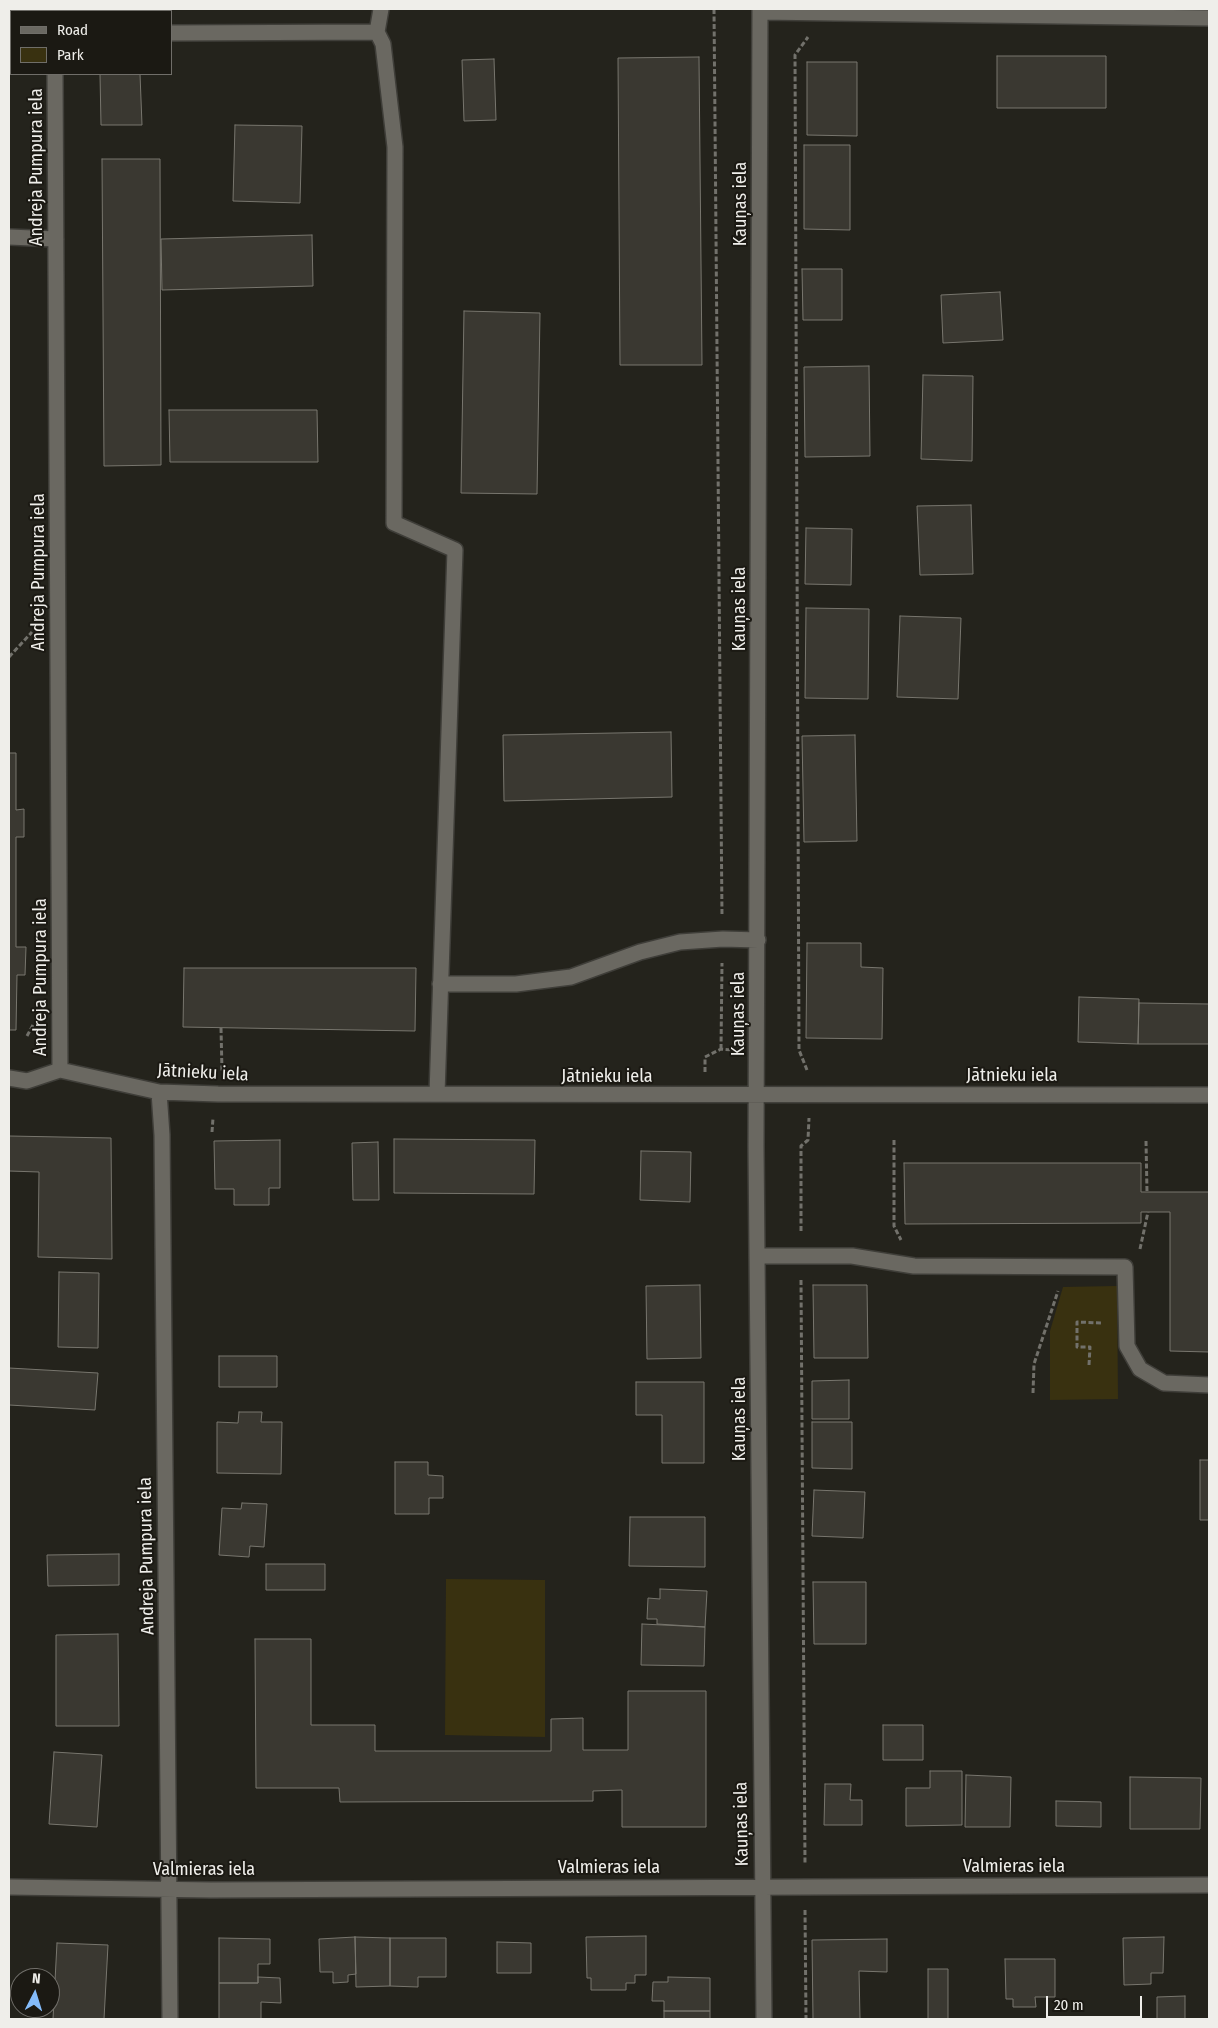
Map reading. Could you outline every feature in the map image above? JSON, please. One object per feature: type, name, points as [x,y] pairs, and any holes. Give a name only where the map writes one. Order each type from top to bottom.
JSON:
[{"type":"street","points":[[382,9],[377,32],[383,44],[395,147],[394,523],[454,550],[437,1094]]},
{"type":"street","points":[[760,10],[1209,18]]},
{"type":"street","name":"Kauņas iela","points":[[760,10],[757,1095],[764,2019]]},
{"type":"street","points":[[172,33],[377,32]]},
{"type":"street","name":"Andreja Pumpura iela","points":[[55,75],[60,1070]]},
{"type":"street","points":[[9,237],[56,239]]},
{"type":"street","points":[[440,984],[516,984],[571,977],[640,952],[680,942],[722,939],[758,940]]},
{"type":"street","points":[[9,1078],[27,1081],[60,1070]]},
{"type":"street","name":"Jātnieku iela","points":[[60,1070],[159,1092],[218,1094],[1209,1095]]},
{"type":"street","name":"Andreja Pumpura iela","points":[[159,1092],[162,1164],[170,2019]]},
{"type":"street","points":[[758,1256],[852,1256],[914,1266],[1125,1267],[1127,1346],[1140,1369],[1164,1383],[1209,1385]]},
{"type":"street","name":"Valmieras iela","points":[[9,1888],[1209,1885]]},
{"type":"path","points":[[714,9],[722,939],[721,1049]]},
{"type":"path","points":[[809,1075],[799,1050],[795,55],[812,30]]},
{"type":"path","points":[[9,657],[36,629]]},
{"type":"path","points":[[221,1028],[222,1074]]},
{"type":"path","points":[[705,1074],[705,1057],[721,1049],[736,1050]]},
{"type":"path","points":[[212,1132],[213,1115]]},
{"type":"path","points":[[805,1867],[801,1146],[808,1140],[809,1118]]},
{"type":"path","points":[[894,1140],[894,1226],[914,1266]]},
{"type":"path","points":[[1146,1141],[1147,1192]]},
{"type":"path","points":[[1125,1267],[1142,1246],[1148,1212]]},
{"type":"path","points":[[1033,1393],[1034,1364],[1066,1267]]},
{"type":"path","points":[[1089,1365],[1090,1347],[1077,1346],[1077,1322],[1126,1324]]},
{"type":"path","points":[[805,1909],[806,2019]]},
{"type":"green space","points":[[1117,1286],[1118,1399],[1050,1400],[1050,1331],[1063,1287]]},
{"type":"green space","points":[[446,1579],[545,1580],[545,1737],[445,1735]]},
{"type":"building","points":[[997,56],[1106,56],[1106,108],[997,108]]},
{"type":"building","points":[[699,57],[702,365],[620,365],[618,58]]},
{"type":"building","points":[[494,59],[496,120],[464,121],[462,60]]},
{"type":"building","points":[[807,62],[857,62],[857,136],[807,135]]},
{"type":"building","points":[[100,75],[140,75],[142,125],[101,125]]},
{"type":"building","points":[[235,125],[302,126],[300,203],[233,201]]},
{"type":"building","points":[[804,145],[850,145],[850,230],[804,229]]},
{"type":"building","points":[[102,159],[160,159],[161,465],[104,466]]},
{"type":"building","points":[[312,235],[313,286],[162,290],[161,239]]},
{"type":"building","points":[[802,269],[842,269],[842,320],[803,320]]},
{"type":"building","points":[[1000,292],[1003,340],[943,343],[941,295]]},
{"type":"building","points":[[464,311],[540,313],[537,494],[461,493]]},
{"type":"building","points":[[869,366],[870,456],[805,457],[804,367]]},
{"type":"building","points":[[923,375],[973,376],[972,461],[921,459]]},
{"type":"building","points":[[169,410],[317,410],[318,462],[170,462]]},
{"type":"building","points":[[971,505],[973,574],[920,575],[917,506]]},
{"type":"building","points":[[806,528],[852,529],[851,585],[805,584]]},
{"type":"building","points":[[806,608],[869,609],[868,699],[805,698]]},
{"type":"building","points":[[900,616],[961,618],[958,699],[897,697]]},
{"type":"building","points":[[671,732],[672,797],[504,801],[503,735]]},
{"type":"building","points":[[855,735],[857,841],[804,842],[802,736]]},
{"type":"building","points":[[9,753],[16,753],[16,810],[24,809],[24,837],[16,837],[16,947],[26,947],[25,975],[17,975],[16,1030],[9,1030]]},
{"type":"building","points":[[807,943],[861,943],[861,967],[883,968],[882,1039],[806,1038]]},
{"type":"building","points":[[184,968],[416,968],[415,1031],[183,1027]]},
{"type":"building","points":[[1079,997],[1139,999],[1138,1044],[1078,1042]]},
{"type":"building","points":[[1139,1003],[1209,1004],[1209,1044],[1138,1044]]},
{"type":"building","points":[[9,1136],[111,1138],[112,1259],[38,1257],[39,1172],[9,1171]]},
{"type":"building","points":[[394,1139],[535,1140],[534,1194],[394,1193]]},
{"type":"building","points":[[280,1140],[280,1188],[269,1188],[269,1205],[234,1205],[234,1189],[215,1189],[214,1141]]},
{"type":"building","points":[[378,1142],[379,1200],[353,1200],[352,1143]]},
{"type":"building","points":[[641,1151],[691,1152],[690,1202],[640,1200]]},
{"type":"building","points":[[904,1163],[1141,1163],[1141,1192],[1209,1192],[1209,1352],[1170,1351],[1170,1212],[1141,1212],[1141,1223],[905,1224]]},
{"type":"building","points":[[59,1272],[99,1273],[98,1348],[58,1347]]},
{"type":"building","points":[[700,1285],[701,1358],[647,1359],[646,1286]]},
{"type":"building","points":[[813,1285],[867,1285],[868,1358],[814,1358]]},
{"type":"building","points":[[219,1356],[277,1356],[277,1387],[219,1387]]},
{"type":"building","points":[[9,1368],[98,1373],[95,1410],[9,1405]]},
{"type":"building","points":[[849,1380],[849,1419],[812,1419],[812,1381]]},
{"type":"building","points":[[636,1382],[704,1382],[704,1463],[662,1463],[662,1415],[636,1415]]},
{"type":"building","points":[[239,1412],[262,1412],[261,1422],[282,1422],[281,1474],[217,1473],[217,1422],[238,1423]]},
{"type":"building","points":[[812,1422],[852,1422],[852,1469],[812,1468]]},
{"type":"building","points":[[1200,1460],[1209,1460],[1209,1520],[1200,1520]]},
{"type":"building","points":[[395,1462],[428,1462],[428,1475],[443,1476],[443,1498],[429,1498],[429,1514],[395,1514]]},
{"type":"building","points":[[814,1490],[865,1492],[863,1538],[812,1536]]},
{"type":"building","points":[[242,1503],[267,1504],[264,1547],[250,1546],[249,1557],[219,1555],[222,1508],[241,1509]]},
{"type":"building","points":[[630,1517],[705,1517],[705,1567],[629,1566]]},
{"type":"building","points":[[119,1554],[119,1585],[48,1586],[47,1555]]},
{"type":"building","points":[[266,1564],[325,1564],[325,1590],[266,1590]]},
{"type":"building","points":[[813,1582],[866,1582],[866,1644],[814,1644]]},
{"type":"building","points":[[660,1589],[707,1591],[705,1627],[657,1624],[657,1619],[647,1619],[648,1598],[660,1599]]},
{"type":"building","points":[[642,1624],[705,1627],[704,1666],[641,1665]]},
{"type":"building","points":[[118,1634],[119,1726],[56,1726],[56,1635]]},
{"type":"building","points":[[255,1639],[311,1639],[311,1725],[375,1725],[375,1751],[551,1751],[551,1719],[583,1718],[583,1750],[628,1750],[628,1691],[706,1691],[706,1827],[622,1827],[622,1790],[593,1791],[593,1801],[340,1802],[339,1788],[256,1788]]},
{"type":"building","points":[[883,1725],[923,1725],[923,1760],[883,1760]]},
{"type":"building","points":[[54,1752],[102,1755],[97,1827],[49,1824]]},
{"type":"building","points":[[930,1771],[962,1771],[962,1825],[906,1826],[906,1788],[930,1788]]},
{"type":"building","points":[[966,1775],[1011,1777],[1010,1827],[965,1827]]},
{"type":"building","points":[[1130,1777],[1201,1778],[1200,1829],[1130,1829]]},
{"type":"building","points":[[825,1784],[851,1784],[850,1800],[862,1800],[862,1825],[824,1825]]},
{"type":"building","points":[[1056,1801],[1101,1802],[1101,1827],[1056,1826]]},
{"type":"building","points":[[646,1936],[646,1975],[635,1975],[635,1983],[626,1983],[626,1990],[591,1990],[591,1978],[587,1978],[586,1937]]},
{"type":"building","points":[[355,1937],[356,1974],[348,1975],[348,1982],[333,1983],[333,1972],[320,1972],[319,1939]]},
{"type":"building","points":[[355,1937],[390,1938],[390,1986],[356,1987]]},
{"type":"building","points":[[1164,1937],[1163,1973],[1151,1973],[1151,1984],[1124,1985],[1123,1938]]},
{"type":"building","points":[[219,1938],[270,1939],[270,1964],[258,1964],[258,1983],[219,1983]]},
{"type":"building","points":[[390,1938],[446,1938],[446,1977],[418,1977],[418,1987],[390,1986]]},
{"type":"building","points":[[887,1939],[887,1972],[859,1971],[860,2019],[813,2019],[812,1940]]},
{"type":"building","points":[[497,1942],[531,1943],[531,1973],[497,1973]]},
{"type":"building","points":[[57,1943],[108,1945],[104,2019],[53,2019],[60,2018],[60,1968],[56,1968]]},
{"type":"building","points":[[1005,1959],[1055,1959],[1055,1997],[1035,1997],[1036,2007],[1013,2007],[1013,1999],[1006,1999]]},
{"type":"building","points":[[928,1969],[948,1969],[948,2019],[928,2019]]},
{"type":"building","points":[[258,1977],[280,1978],[281,2003],[261,2002],[261,2019],[219,2019],[219,1983],[258,1983]]},
{"type":"building","points":[[668,1977],[710,1978],[710,2011],[664,2011],[664,2001],[652,2001],[653,1982],[668,1982]]},
{"type":"building","points":[[1185,1996],[1185,2019],[1157,2019],[1157,1997]]},
{"type":"building","points":[[664,2011],[710,2011],[710,2019],[664,2019]]}]
